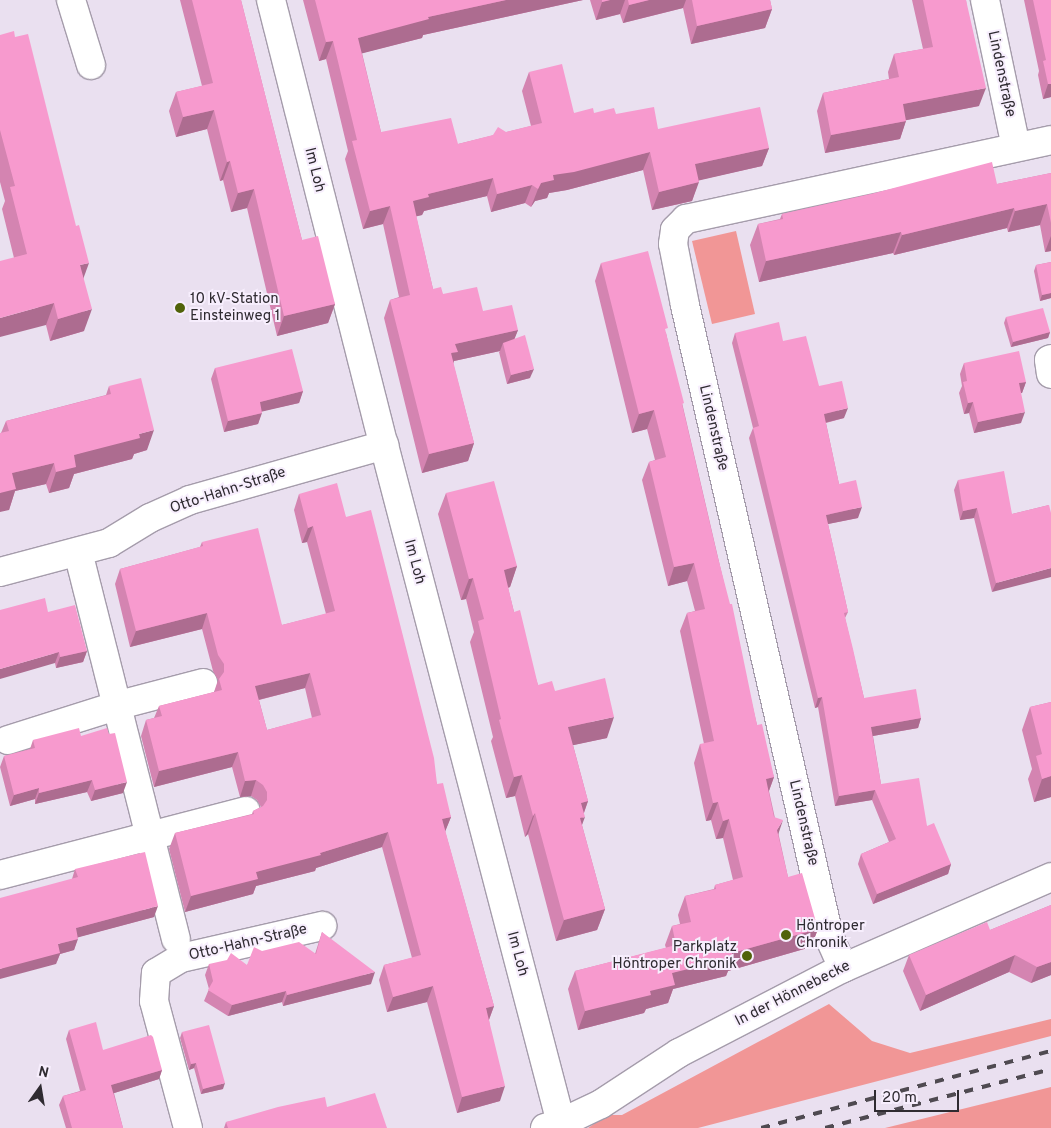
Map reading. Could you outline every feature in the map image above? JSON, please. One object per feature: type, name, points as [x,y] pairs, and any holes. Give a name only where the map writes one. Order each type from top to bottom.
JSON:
[{"type":"street","points":[[71,0],[91,65]]},
{"type":"street","name":"Im Loh","points":[[271,0],[553,1125]]},
{"type":"street","name":"Lindenstraße","points":[[985,0],[1016,147]]},
{"type":"street","name":"Lindenstraße","points":[[843,968],[829,936],[758,626],[685,305],[673,244],[675,230],[686,219],[1051,140]]},
{"type":"street","points":[[1051,359],[1049,360],[1051,374]]},
{"type":"street","name":"Otto-Hahn-Straße","points":[[0,572],[109,543],[150,518],[190,500],[384,445]]},
{"type":"street","name":"Otto-Hahn-Straße","points":[[78,552],[176,939]]},
{"type":"street","points":[[8,740],[118,705],[204,684]]},
{"type":"street","points":[[0,875],[246,811]]},
{"type":"street","name":"In der Hönnebecke","points":[[553,1125],[600,1104],[679,1053],[843,968],[1051,877]]},
{"type":"street","name":"Otto-Hahn-Straße","points":[[188,1128],[154,1001],[156,973],[181,958],[322,926]]},
{"type":"shaded area","points":[[736,231],[755,314],[712,324],[692,241]]},
{"type":"shaded area","points":[[829,1004],[872,1041],[910,1053],[1051,1019],[1051,1036],[698,1128],[588,1128],[607,1115],[622,1115]]},
{"type":"shaded area","points":[[1051,1087],[1051,1128],[885,1128]]},
{"type":"building","points":[[192,0],[241,0],[302,240],[318,236],[335,304],[284,316],[254,189],[238,193],[230,161],[227,162],[214,110],[183,117],[176,92],[213,83]]},
{"type":"building","points":[[315,0],[506,0],[428,17],[429,19],[358,38],[381,132],[451,118],[458,144],[493,135],[498,127],[506,132],[542,123],[529,72],[562,64],[574,113],[593,108],[594,113],[614,108],[616,114],[654,107],[658,129],[760,107],[769,148],[695,164],[699,182],[659,192],[650,152],[574,172],[553,175],[554,180],[541,183],[538,189],[532,185],[497,194],[493,178],[428,194],[429,197],[413,201],[433,289],[441,287],[443,294],[477,287],[483,311],[512,305],[518,330],[455,344],[458,352],[451,353],[474,443],[429,454],[390,300],[410,295],[390,206],[370,211],[352,141],[357,140],[333,41],[326,42]]},
{"type":"building","points":[[628,0],[649,0],[629,5]]},
{"type":"building","points":[[692,0],[770,0],[772,9],[697,26]]},
{"type":"building","points":[[923,0],[966,0],[986,88],[903,104],[906,121],[831,135],[823,93],[899,77],[894,54],[933,47]]},
{"type":"building","points":[[1033,0],[1051,0],[1051,84],[1048,84],[1043,61],[1046,60]]},
{"type":"building","points":[[14,31],[15,37],[28,34],[76,226],[79,225],[89,263],[80,265],[92,309],[58,319],[54,303],[0,318],[0,261],[27,254],[10,187],[15,186],[0,130],[0,35]]},
{"type":"building","points":[[992,162],[997,184],[1051,173],[1051,223],[1047,204],[1015,211],[1014,208],[902,235],[901,232],[766,261],[758,224],[783,219],[782,214],[871,194]]},
{"type":"building","points":[[648,251],[668,328],[665,329],[684,403],[682,404],[717,554],[730,604],[732,604],[757,725],[762,724],[774,777],[766,779],[774,817],[783,820],[777,830],[788,877],[802,873],[818,929],[732,953],[733,958],[672,973],[675,985],[650,991],[651,995],[585,1011],[575,971],[676,945],[672,926],[691,922],[685,896],[716,889],[715,885],[743,877],[729,819],[723,821],[718,802],[713,803],[700,744],[714,741],[687,613],[705,609],[694,563],[674,567],[649,462],[666,457],[654,410],[639,414],[601,263]]},
{"type":"building","points":[[1051,262],[1051,293],[1042,295],[1036,265]]},
{"type":"building","points":[[1043,308],[1050,332],[1013,342],[1006,317]]},
{"type":"building","points":[[779,322],[783,341],[806,336],[819,386],[842,381],[848,408],[824,414],[839,484],[856,480],[862,507],[826,515],[848,612],[844,613],[864,698],[916,689],[921,718],[871,727],[881,784],[919,778],[927,826],[934,823],[951,864],[877,894],[861,854],[896,839],[875,790],[839,796],[822,697],[818,698],[753,428],[759,426],[735,333]]},
{"type":"building","points":[[525,335],[534,369],[511,375],[503,343]]},
{"type":"building","points":[[292,349],[303,391],[260,402],[262,413],[228,421],[215,368]]},
{"type":"building","points":[[1019,351],[1026,382],[1019,383],[1025,412],[978,422],[973,402],[968,403],[963,382],[967,381],[964,363]]},
{"type":"building","points":[[141,378],[154,430],[139,434],[140,438],[74,455],[76,467],[56,472],[54,463],[12,473],[16,489],[0,493],[0,433],[9,431],[6,421],[111,394],[109,386]]},
{"type":"building","points":[[1004,471],[1012,514],[1049,505],[1051,513],[1051,568],[996,583],[977,508],[963,511],[958,480]]},
{"type":"building","points":[[494,481],[517,566],[504,570],[514,612],[520,610],[538,685],[552,681],[555,691],[605,678],[614,717],[568,727],[588,801],[581,803],[585,817],[580,818],[605,909],[564,920],[535,813],[533,816],[522,775],[514,777],[499,720],[501,719],[478,621],[484,619],[473,578],[469,579],[446,493]]},
{"type":"building","points":[[337,483],[346,517],[371,510],[434,758],[437,784],[443,783],[451,817],[442,819],[494,1006],[486,1008],[505,1086],[462,1097],[433,986],[393,997],[384,965],[421,955],[388,832],[320,853],[321,855],[256,872],[258,879],[191,896],[175,833],[254,814],[253,811],[263,806],[267,800],[267,792],[263,785],[256,780],[245,781],[238,752],[159,771],[146,720],[162,716],[159,706],[222,690],[219,679],[224,672],[224,664],[218,655],[207,613],[136,631],[120,569],[203,546],[202,542],[258,528],[282,625],[335,611],[313,526],[308,528],[299,494]],"holes":[[[310,673],[321,715],[267,730],[255,686]]]},
{"type":"building","points":[[45,598],[48,612],[75,605],[87,651],[60,657],[59,652],[0,669],[0,610]]},
{"type":"building","points":[[1051,702],[1051,776],[1042,779],[1036,756],[1042,754],[1030,707]]},
{"type":"building","points":[[79,728],[81,736],[107,728],[109,734],[115,733],[127,782],[95,790],[92,780],[39,793],[39,788],[14,795],[4,756],[35,748],[33,740]]},
{"type":"building","points":[[145,852],[158,906],[76,928],[78,939],[58,944],[60,953],[0,969],[0,898],[78,877],[75,869]]},
{"type":"building","points":[[1051,905],[1051,962],[1037,967],[1015,955],[926,995],[909,955],[987,922],[990,930]]},
{"type":"building","points":[[322,932],[375,972],[287,995],[286,991],[232,1005],[208,990],[213,981],[209,964],[227,960],[231,953],[247,965],[254,947],[262,951],[299,942],[316,954]]},
{"type":"building","points":[[96,1022],[103,1050],[151,1035],[162,1070],[111,1085],[123,1128],[72,1128],[63,1096],[86,1090],[69,1030]]},
{"type":"building","points":[[209,1025],[225,1083],[203,1089],[196,1063],[191,1064],[182,1032]]},
{"type":"building","points":[[375,1093],[387,1128],[228,1128],[226,1122],[278,1107],[325,1097],[327,1107]]},
{"type":"railway","points":[[761,1128],[1051,1051]]},
{"type":"railway","points":[[825,1128],[1051,1069]]},
{"type":"place","name":"10 kV-Station Einsteinweg 1","points":[[180,308]]},
{"type":"place","name":"Höntroper Chronik","points":[[786,935]]},
{"type":"place","name":"Parkplatz Höntroper Chronik","points":[[747,956]]}]
